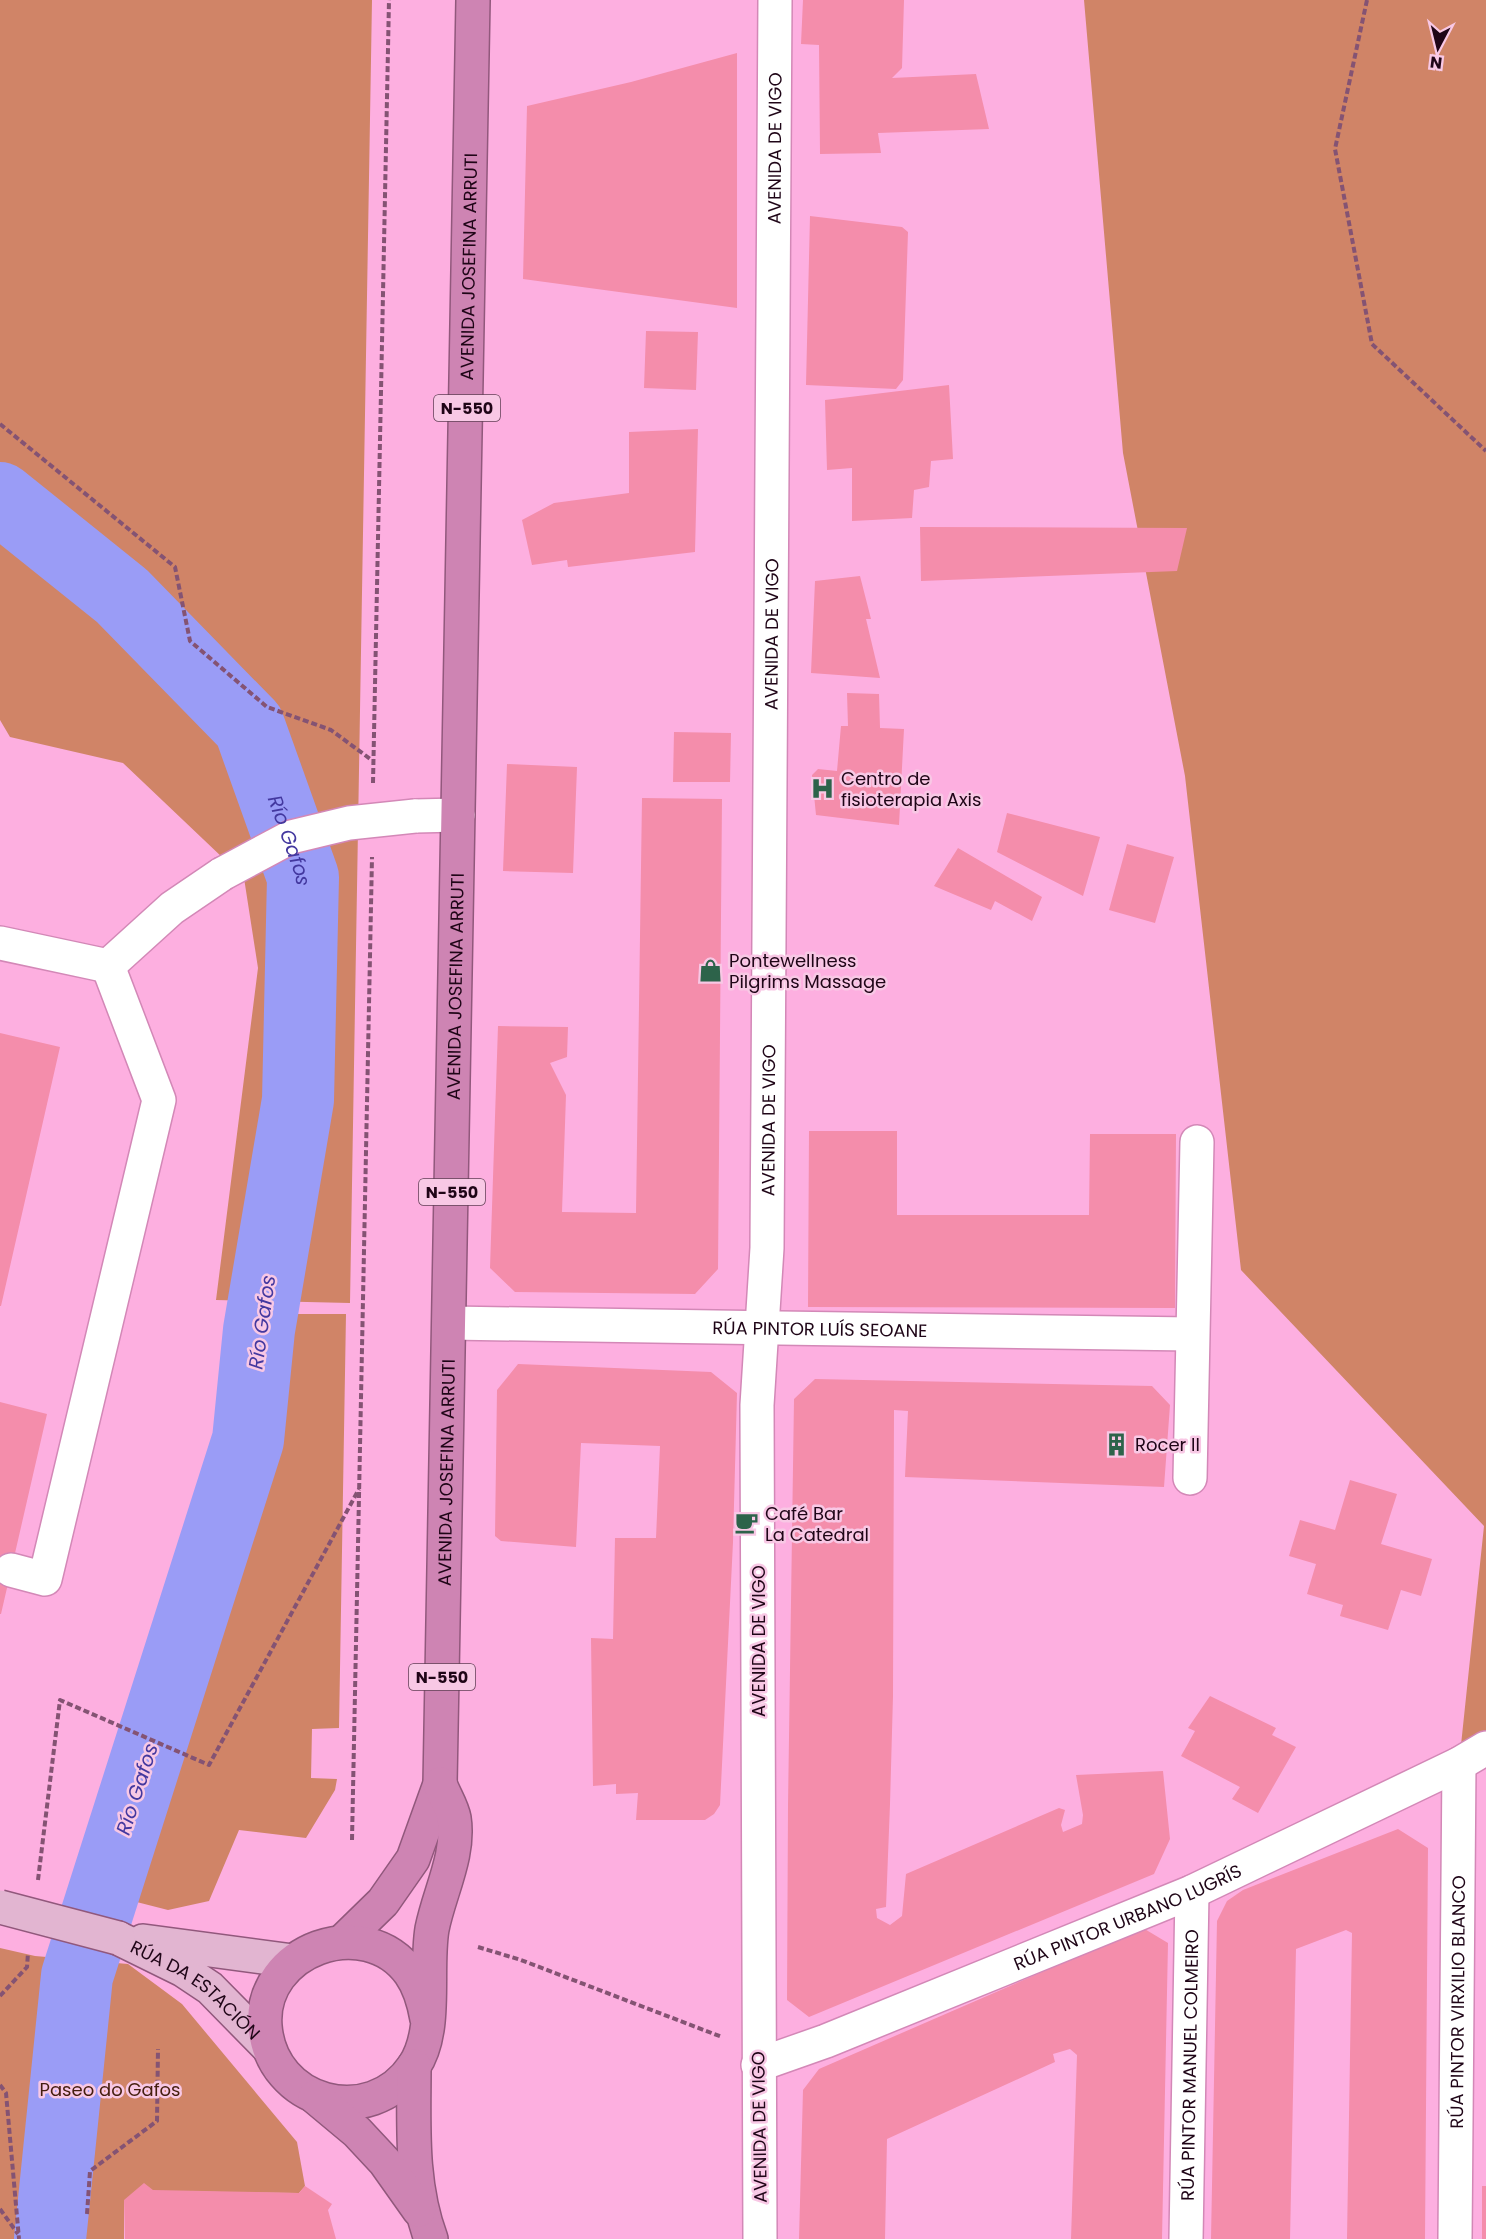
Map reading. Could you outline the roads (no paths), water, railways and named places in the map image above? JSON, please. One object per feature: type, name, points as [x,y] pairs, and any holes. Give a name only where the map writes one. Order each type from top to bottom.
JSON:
[{"type":"highway","name":"AVENIDA JOSEFINA ARRUTI","points":[[342,1942],[383,1902],[412,1859],[440,1784],[473,0]]},
{"type":"highway","points":[[315,2097],[343,2103],[371,2099],[396,2086],[414,2066],[425,2043],[432,1929],[453,1852],[454,1818],[440,1784]]},
{"type":"highway","points":[[426,2227],[378,2154],[357,2132],[315,2097],[295,2085],[279,2069],[269,2048],[265,2024],[268,2000],[278,1978],[293,1961],[316,1947],[342,1942],[367,1944],[390,1954],[409,1971],[422,1994],[427,2019]]},
{"type":"highway","points":[[414,2066],[413,2134],[426,2227]]},
{"type":"main road","name":"RÚA DA ESTACIÓN","points":[[0,1907],[118,1938],[293,1961]]},
{"type":"main road","name":"RÚA DA ESTACIÓN","points":[[118,1938],[183,1970],[210,1988],[269,2048]]},
{"type":"street","name":"AVENIDA DE VIGO","points":[[760,2239],[757,1406],[764,1328],[767,1248],[775,0]]},
{"type":"street","points":[[108,966],[172,908],[222,874],[291,837],[349,823],[415,816],[458,815]]},
{"type":"street","points":[[0,942],[108,966]]},
{"type":"street","points":[[11,1570],[45,1579],[159,1100],[108,966]]},
{"type":"street","points":[[1190,1478],[1191,1334],[1197,1142]]},
{"type":"street","name":"RÚA PINTOR LUÍS SEOANE","points":[[450,1323],[1191,1334]]},
{"type":"street","name":"RÚA PINTOR URBANO LUGRÍS","points":[[758,2065],[826,2041],[1192,1892],[1472,1756]]},
{"type":"street","name":"RÚA PINTOR VIRXILIO BLANCO","points":[[1455,2239],[1472,1756]]},
{"type":"street","name":"RÚA PINTOR MANUEL COLMEIRO","points":[[1186,2239],[1192,1892]]},
{"type":"waterway","name":"Río Gafos","points":[[0,498],[122,596],[249,726],[303,877],[298,1100],[259,1330],[248,1440],[77,1976],[50,2239]]},
{"type":"place","name":"Centro de fisioterapia Axis","points":[[823,788]]},
{"type":"place","name":"Pontewellness Pilgrims Massage","points":[[711,970]]},
{"type":"place","name":"Rocer II","points":[[1117,1444]]},
{"type":"place","name":"Café Bar La Catedral","points":[[747,1523]]},
{"type":"park label","name":"Paseo do Gafos","points":[[110,2089]]}]
